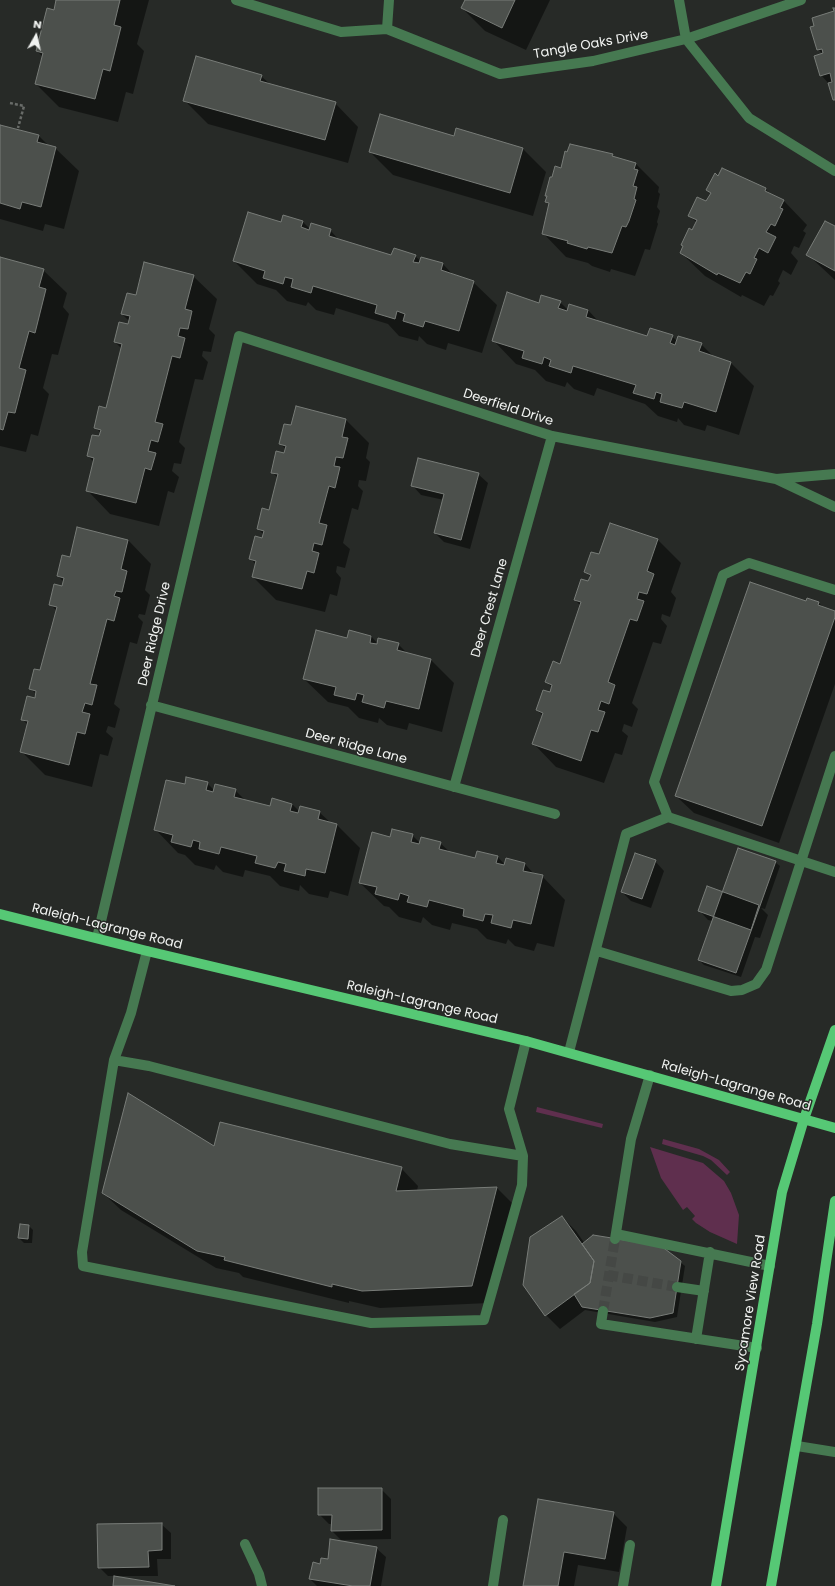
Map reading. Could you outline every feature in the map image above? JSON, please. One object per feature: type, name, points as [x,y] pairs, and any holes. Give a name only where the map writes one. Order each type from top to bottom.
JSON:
[{"type":"main road","name":"Raleigh-Lagrange Road","points":[[0,914],[147,951],[569,1052],[835,1128]]},
{"type":"main road","name":"Sycamore View Road","points":[[716,1586],[782,1192],[804,1119],[835,1030]]},
{"type":"main road","points":[[771,1586],[797,1446],[835,1201]]},
{"type":"street","name":"Tangle Oaks Drive","points":[[236,0],[341,32],[387,29],[500,74],[593,61],[686,39],[801,0]]},
{"type":"street","points":[[387,29],[389,0]]},
{"type":"street","points":[[679,0],[686,39],[749,118],[835,171]]},
{"type":"street","name":"Deerfield Drive","points":[[239,336],[552,436],[776,479],[835,507]]},
{"type":"street","name":"Deer Ridge Drive","points":[[97,938],[239,336]]},
{"type":"street","name":"Deer Crest Lane","points":[[454,787],[552,436]]},
{"type":"street","name":"Deerfield Drive","points":[[776,479],[835,474]]},
{"type":"street","points":[[668,816],[654,782],[723,575],[749,563],[835,590]]},
{"type":"street","name":"Deer Ridge Lane","points":[[151,705],[555,814]]},
{"type":"street","points":[[597,951],[731,992],[756,984],[766,970],[835,756]]},
{"type":"street","points":[[569,1052],[597,951],[626,834],[668,816],[835,872]]},
{"type":"street","points":[[147,951],[130,1013],[114,1060],[82,1252],[83,1266],[371,1322],[484,1320],[522,1185],[523,1156],[509,1108],[526,1041]]},
{"type":"street","points":[[114,1060],[149,1066],[450,1144],[523,1156]]},
{"type":"street","points":[[650,1075],[631,1139],[615,1236],[710,1252],[738,1261],[770,1266]]},
{"type":"street","points":[[696,1339],[710,1252]]},
{"type":"street","points":[[677,1287],[704,1291]]},
{"type":"street","points":[[603,1311],[600,1324],[757,1348]]},
{"type":"street","points":[[797,1446],[835,1452]]},
{"type":"street","points":[[492,1586],[503,1520]]},
{"type":"street","points":[[245,1544],[260,1574],[262,1586]]},
{"type":"street","points":[[623,1586],[630,1545]]},
{"type":"path","points":[[10,103],[24,106],[18,128]]},
{"type":"shaded area","points":[[537,1107],[603,1124],[602,1128],[536,1112]]},
{"type":"shaded area","points":[[663,1139],[699,1149],[719,1160],[730,1172],[727,1175],[711,1160],[703,1156],[662,1144]]},
{"type":"shaded area","points":[[650,1147],[703,1163],[724,1181],[731,1193],[739,1215],[737,1244],[710,1232],[696,1223],[692,1219],[695,1216],[687,1207],[683,1210],[661,1178]]},
{"type":"building","points":[[56,0],[120,0],[114,25],[121,27],[110,71],[103,69],[95,99],[35,84],[43,53],[36,51],[47,8],[54,10]]},
{"type":"building","points":[[465,0],[515,0],[502,28],[461,8]]},
{"type":"building","points":[[833,8],[835,8],[835,100],[833,100],[828,83],[832,82],[830,73],[820,76],[814,56],[823,53],[822,49],[817,50],[810,27],[814,26],[812,18],[834,11]]},
{"type":"building","points":[[196,56],[262,75],[260,81],[336,102],[325,140],[183,101]]},
{"type":"building","points":[[380,114],[454,136],[456,128],[523,148],[510,193],[369,152]]},
{"type":"building","points":[[0,125],[39,135],[37,142],[56,147],[41,207],[22,202],[20,209],[0,203]]},
{"type":"building","points":[[570,144],[613,154],[612,156],[636,163],[634,169],[638,170],[633,186],[637,187],[634,199],[636,200],[629,221],[626,227],[622,226],[612,253],[588,247],[587,249],[567,243],[568,241],[542,234],[549,203],[545,202],[547,196],[545,196],[550,177],[552,177],[555,166],[561,168],[565,151],[567,152]]},
{"type":"building","points":[[722,168],[766,188],[765,191],[784,200],[780,208],[783,209],[775,226],[771,224],[766,232],[776,237],[768,253],[759,248],[754,258],[757,259],[750,274],[746,272],[740,283],[718,273],[717,275],[680,253],[683,246],[681,245],[689,228],[692,230],[697,220],[688,216],[697,197],[706,201],[711,193],[706,190],[715,173],[718,176]]},
{"type":"building","points":[[248,212],[281,222],[283,215],[303,221],[301,227],[309,230],[311,223],[331,229],[329,236],[391,255],[394,248],[416,255],[413,262],[419,263],[421,257],[443,263],[441,270],[474,281],[459,331],[425,321],[423,327],[403,321],[405,314],[397,311],[395,319],[375,313],[377,305],[313,286],[311,293],[291,287],[293,279],[285,277],[283,284],[263,278],[265,271],[233,261]]},
{"type":"building","points":[[825,221],[835,226],[835,271],[806,255]]},
{"type":"building","points":[[0,257],[44,269],[39,287],[46,289],[35,333],[29,331],[19,368],[26,370],[15,413],[8,412],[3,430],[0,429]]},
{"type":"building","points":[[144,262],[194,275],[185,309],[192,311],[188,329],[180,328],[178,336],[185,338],[180,358],[172,356],[155,422],[163,424],[158,442],[151,440],[148,451],[156,453],[151,470],[145,468],[136,503],[86,491],[94,458],[87,456],[92,435],[99,436],[101,430],[94,428],[99,406],[106,408],[122,344],[114,342],[119,322],[128,324],[130,316],[121,314],[127,293],[136,295]]},
{"type":"building","points":[[507,292],[539,303],[541,295],[561,301],[558,308],[567,311],[569,304],[588,310],[586,317],[647,336],[650,328],[673,335],[670,343],[675,345],[678,336],[702,343],[699,351],[731,362],[716,412],[684,402],[682,408],[660,402],[662,394],[656,392],[654,399],[633,393],[636,385],[573,366],[571,373],[549,366],[551,360],[544,357],[542,364],[522,358],[524,351],[492,341]]},
{"type":"building","points":[[296,406],[346,419],[342,437],[348,438],[343,458],[336,457],[334,466],[340,467],[335,488],[329,486],[319,523],[327,525],[322,545],[314,543],[312,551],[319,553],[314,573],[307,571],[302,589],[252,577],[256,561],[249,559],[255,536],[262,538],[264,531],[257,529],[262,508],[269,510],[278,474],[271,473],[276,451],[284,453],[286,446],[279,444],[284,424],[291,425]]},
{"type":"building","points":[[418,458],[479,473],[461,540],[434,533],[444,494],[411,486]]},
{"type":"building","points":[[610,523],[658,539],[647,571],[654,574],[647,594],[639,592],[637,599],[644,601],[637,621],[630,619],[608,682],[615,685],[609,704],[601,701],[598,710],[605,712],[598,732],[591,730],[581,761],[532,744],[543,713],[536,710],[543,690],[550,692],[552,685],[545,682],[553,661],[560,664],[581,602],[574,600],[581,579],[588,581],[591,575],[584,572],[591,552],[599,554]]},
{"type":"building","points":[[77,527],[128,540],[121,569],[127,571],[122,592],[116,591],[114,596],[120,598],[114,621],[107,619],[90,684],[97,685],[92,705],[85,703],[82,712],[90,714],[85,734],[77,732],[69,765],[20,752],[28,721],[21,720],[27,696],[35,698],[36,691],[29,689],[34,669],[40,670],[57,607],[49,605],[54,584],[62,586],[64,578],[57,576],[62,555],[70,557]]},
{"type":"building","points":[[750,582],[806,601],[807,598],[819,602],[818,605],[835,611],[835,617],[762,826],[675,796]]},
{"type":"building","points":[[316,630],[347,638],[349,630],[371,636],[370,643],[377,644],[378,638],[399,643],[397,650],[431,659],[419,709],[386,701],[384,708],[362,702],[364,695],[357,693],[355,700],[334,695],[336,687],[303,679]]},
{"type":"building","points":[[186,777],[208,782],[206,790],[213,792],[215,784],[236,789],[234,797],[270,806],[272,798],[292,804],[290,811],[298,813],[300,806],[320,811],[318,819],[337,824],[325,873],[306,869],[305,876],[284,871],[286,864],[278,862],[275,868],[255,863],[257,856],[221,847],[219,854],[199,849],[200,842],[193,840],[191,847],[171,842],[173,835],[154,830],[166,780],[185,784]]},
{"type":"building","points":[[392,829],[413,834],[411,842],[419,844],[421,837],[441,842],[439,849],[475,858],[477,851],[498,856],[496,863],[504,865],[506,858],[525,863],[523,871],[543,875],[531,924],[513,920],[511,928],[491,923],[493,915],[485,914],[483,921],[463,916],[464,909],[429,900],[427,907],[407,902],[409,896],[400,893],[398,900],[375,894],[377,887],[359,883],[372,832],[390,837]]},
{"type":"building","points":[[738,848],[776,861],[736,973],[698,960]]},
{"type":"building","points":[[635,853],[656,860],[642,899],[621,892]]},
{"type":"building","points":[[707,886],[759,905],[751,930],[698,911]]},
{"type":"building","points":[[128,1093],[214,1146],[220,1122],[402,1167],[396,1191],[497,1187],[472,1286],[362,1291],[332,1284],[332,1287],[224,1260],[225,1257],[197,1251],[102,1193]]},
{"type":"building","points":[[562,1216],[594,1261],[590,1283],[545,1316],[523,1285],[530,1237]]},
{"type":"building","points":[[20,1224],[29,1225],[28,1239],[18,1238]]},
{"type":"building","points":[[593,1235],[661,1246],[681,1261],[673,1313],[650,1318],[582,1307],[574,1294],[590,1283],[594,1261],[582,1244]]},
{"type":"building","points":[[318,1488],[382,1488],[382,1530],[331,1531],[332,1515],[318,1515]]},
{"type":"building","points":[[538,1499],[614,1512],[605,1559],[564,1552],[558,1586],[523,1586]]},
{"type":"building","points":[[162,1523],[162,1550],[148,1551],[149,1567],[98,1568],[97,1524]]},
{"type":"building","points":[[330,1539],[377,1547],[370,1586],[353,1586],[309,1579],[313,1562],[320,1564],[321,1558],[328,1559]]},
{"type":"building","points":[[114,1576],[175,1586],[113,1586]]},
{"type":"tunnel","points":[[603,1311],[615,1239]]},
{"type":"tunnel","points":[[608,1275],[677,1287]]}]
